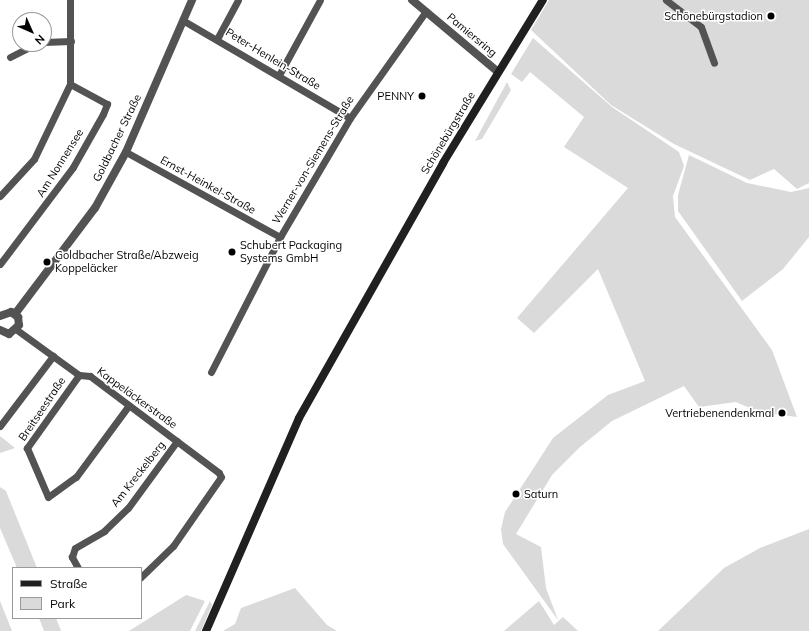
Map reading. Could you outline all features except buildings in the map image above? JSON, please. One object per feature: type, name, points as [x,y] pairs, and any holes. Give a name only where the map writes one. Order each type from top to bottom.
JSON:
[{"type":"main road","name":"Schönebürgstraße","points":[[206,631],[299,418],[376,280],[498,72],[543,0]]},
{"type":"street","points":[[0,196],[34,159],[70,84],[72,41],[70,0]]},
{"type":"street","name":"Goldbacher Straße","points":[[16,314],[95,208],[126,152],[192,0]]},
{"type":"street","points":[[216,39],[238,0]]},
{"type":"street","points":[[279,75],[320,0]]},
{"type":"street","name":"Pamiersring","points":[[412,0],[498,72]]},
{"type":"street","points":[[666,0],[701,27],[714,63]]},
{"type":"street","name":"Werner-von-Siemens-Straße","points":[[211,372],[280,237],[350,118],[426,11]]},
{"type":"street","name":"Peter-Henlein-Straße","points":[[184,21],[279,75],[350,118]]},
{"type":"street","points":[[52,42],[72,41]]},
{"type":"street","points":[[10,57],[20,52]]},
{"type":"street","name":"Am Nonnensee","points":[[0,264],[73,167],[103,114],[107,104],[70,84]]},
{"type":"street","name":"Ernst-Heinkel-Straße","points":[[126,152],[280,237]]},
{"type":"street","points":[[0,316],[6,312],[16,314],[19,320],[17,330],[1,332]]},
{"type":"street","name":"Kappeläckerstraße","points":[[17,330],[79,375],[90,376],[177,441],[221,477],[173,546],[142,576]]},
{"type":"street","points":[[0,426],[53,356]]},
{"type":"street","name":"Breitseestraße","points":[[79,375],[27,448],[48,497],[76,477],[129,405]]},
{"type":"street","name":"Am Kreckelberg","points":[[78,567],[72,556],[75,548],[104,531],[128,508],[177,441]]},
{"type":"green space","name":"Schönebürgstadion","points":[[549,0],[809,0],[809,183],[797,189],[774,169],[750,180],[674,144],[611,105],[531,30]]},
{"type":"green space","points":[[533,38],[612,107],[679,152],[684,166],[673,196],[675,217],[772,350],[797,417],[759,412],[736,402],[699,407],[684,386],[612,421],[580,447],[552,475],[516,534],[541,547],[546,588],[558,620],[503,544],[501,529],[505,512],[553,438],[608,395],[645,381],[598,269],[534,333],[517,318],[628,188],[564,147],[584,117],[530,72],[522,82],[511,74]]},
{"type":"green space","points":[[507,82],[511,90],[482,139],[475,141]]},
{"type":"green space","points":[[689,155],[747,183],[791,192],[809,188],[809,237],[783,269],[742,301],[678,211],[678,195]]},
{"type":"green space","points":[[0,436],[15,448],[0,453]]},
{"type":"green space","points":[[0,487],[6,491],[37,567],[17,567],[0,528]]},
{"type":"green space","points":[[809,529],[809,631],[658,631],[724,568],[760,548]]},
{"type":"green space","points":[[295,588],[327,625],[337,631],[223,631],[235,624],[241,608]]},
{"type":"green space","points":[[186,595],[205,601],[190,631],[129,631]]},
{"type":"green space","points":[[0,601],[12,631],[0,631]]},
{"type":"green space","points":[[210,601],[212,605],[201,631],[195,631]]},
{"type":"green space","points":[[539,601],[554,625],[563,617],[578,631],[504,631]]},
{"type":"green space","points":[[39,619],[56,619],[61,631],[44,631]]},
{"type":"place","name":"Schönebürgstadion","points":[[771,16]]},
{"type":"place","name":"PENNY","points":[[422,96]]},
{"type":"place","name":"Schubert Packaging Systems GmbH","points":[[232,252]]},
{"type":"place","name":"Goldbacher Straße/Abzweig Koppeläcker","points":[[47,262]]},
{"type":"place","name":"Vertriebenendenkmal","points":[[782,413]]},
{"type":"place","name":"Saturn","points":[[516,494]]}]
